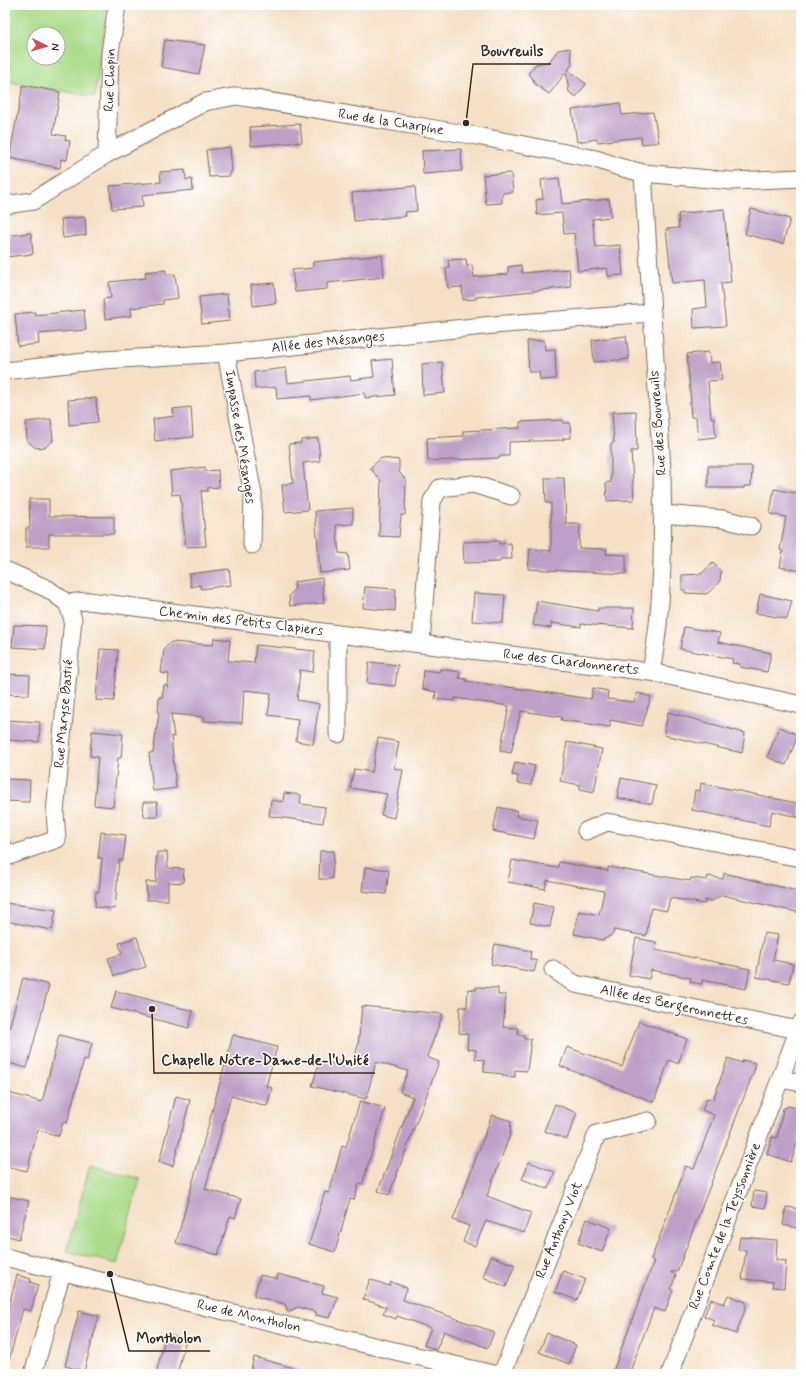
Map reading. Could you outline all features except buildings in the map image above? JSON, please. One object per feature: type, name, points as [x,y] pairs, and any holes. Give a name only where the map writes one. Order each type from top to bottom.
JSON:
[{"type":"street","name":"Rue Chopin","points":[[108,154],[110,53],[117,5]]},
{"type":"street","name":"Rue de la Charpine","points":[[5,205],[33,201],[108,154],[204,102],[237,96],[477,136],[596,159],[619,168],[643,173],[732,181],[801,178]]},
{"type":"street","name":"Rue des Bouvreuils","points":[[643,173],[662,469],[658,636],[651,672]]},
{"type":"street","name":"Allée des Mésanges","points":[[5,371],[103,360],[226,353],[494,325],[651,313]]},
{"type":"street","name":"Impasse des Mésanges","points":[[226,353],[252,494],[252,545]]},
{"type":"street","points":[[421,643],[432,501],[440,488],[473,484],[511,496]]},
{"type":"street","points":[[662,514],[723,519],[751,526]]},
{"type":"street","points":[[5,570],[48,589],[67,603]]},
{"type":"street","name":"Chemin des Petits Clapiers","points":[[67,603],[89,601],[338,634],[338,734]]},
{"type":"street","name":"Rue Maryse Bastié","points":[[5,849],[10,856],[56,839],[55,812],[73,619],[67,603]]},
{"type":"street","name":"Rue des Chardonnerets","points":[[338,634],[651,672],[801,705]]},
{"type":"street","points":[[586,831],[607,822],[801,858]]},
{"type":"street","name":"Allée des Bergeronnettes","points":[[553,969],[576,984],[800,1027]]},
{"type":"street","name":"Rue Comte de la Teyssonnière","points":[[670,1374],[800,1027]]},
{"type":"street","points":[[781,1079],[801,1083]]},
{"type":"street","name":"Rue Anthony Viot","points":[[502,1374],[597,1134],[648,1121]]},
{"type":"street","name":"Rue de Montholon","points":[[5,1257],[62,1272],[493,1374]]},
{"type":"street","points":[[33,1374],[62,1272]]},
{"type":"green space","points":[[5,5],[107,5],[95,97],[5,81]]},
{"type":"green space","points":[[90,1165],[140,1179],[117,1264],[67,1251]]},
{"type":"place","name":"Bouvreuils","points":[[466,123]]},
{"type":"place","name":"Chapelle Notre-Dame-de-l'Unité","points":[[152,1009]]},
{"type":"place","name":"Montholon","points":[[110,1274]]}]
